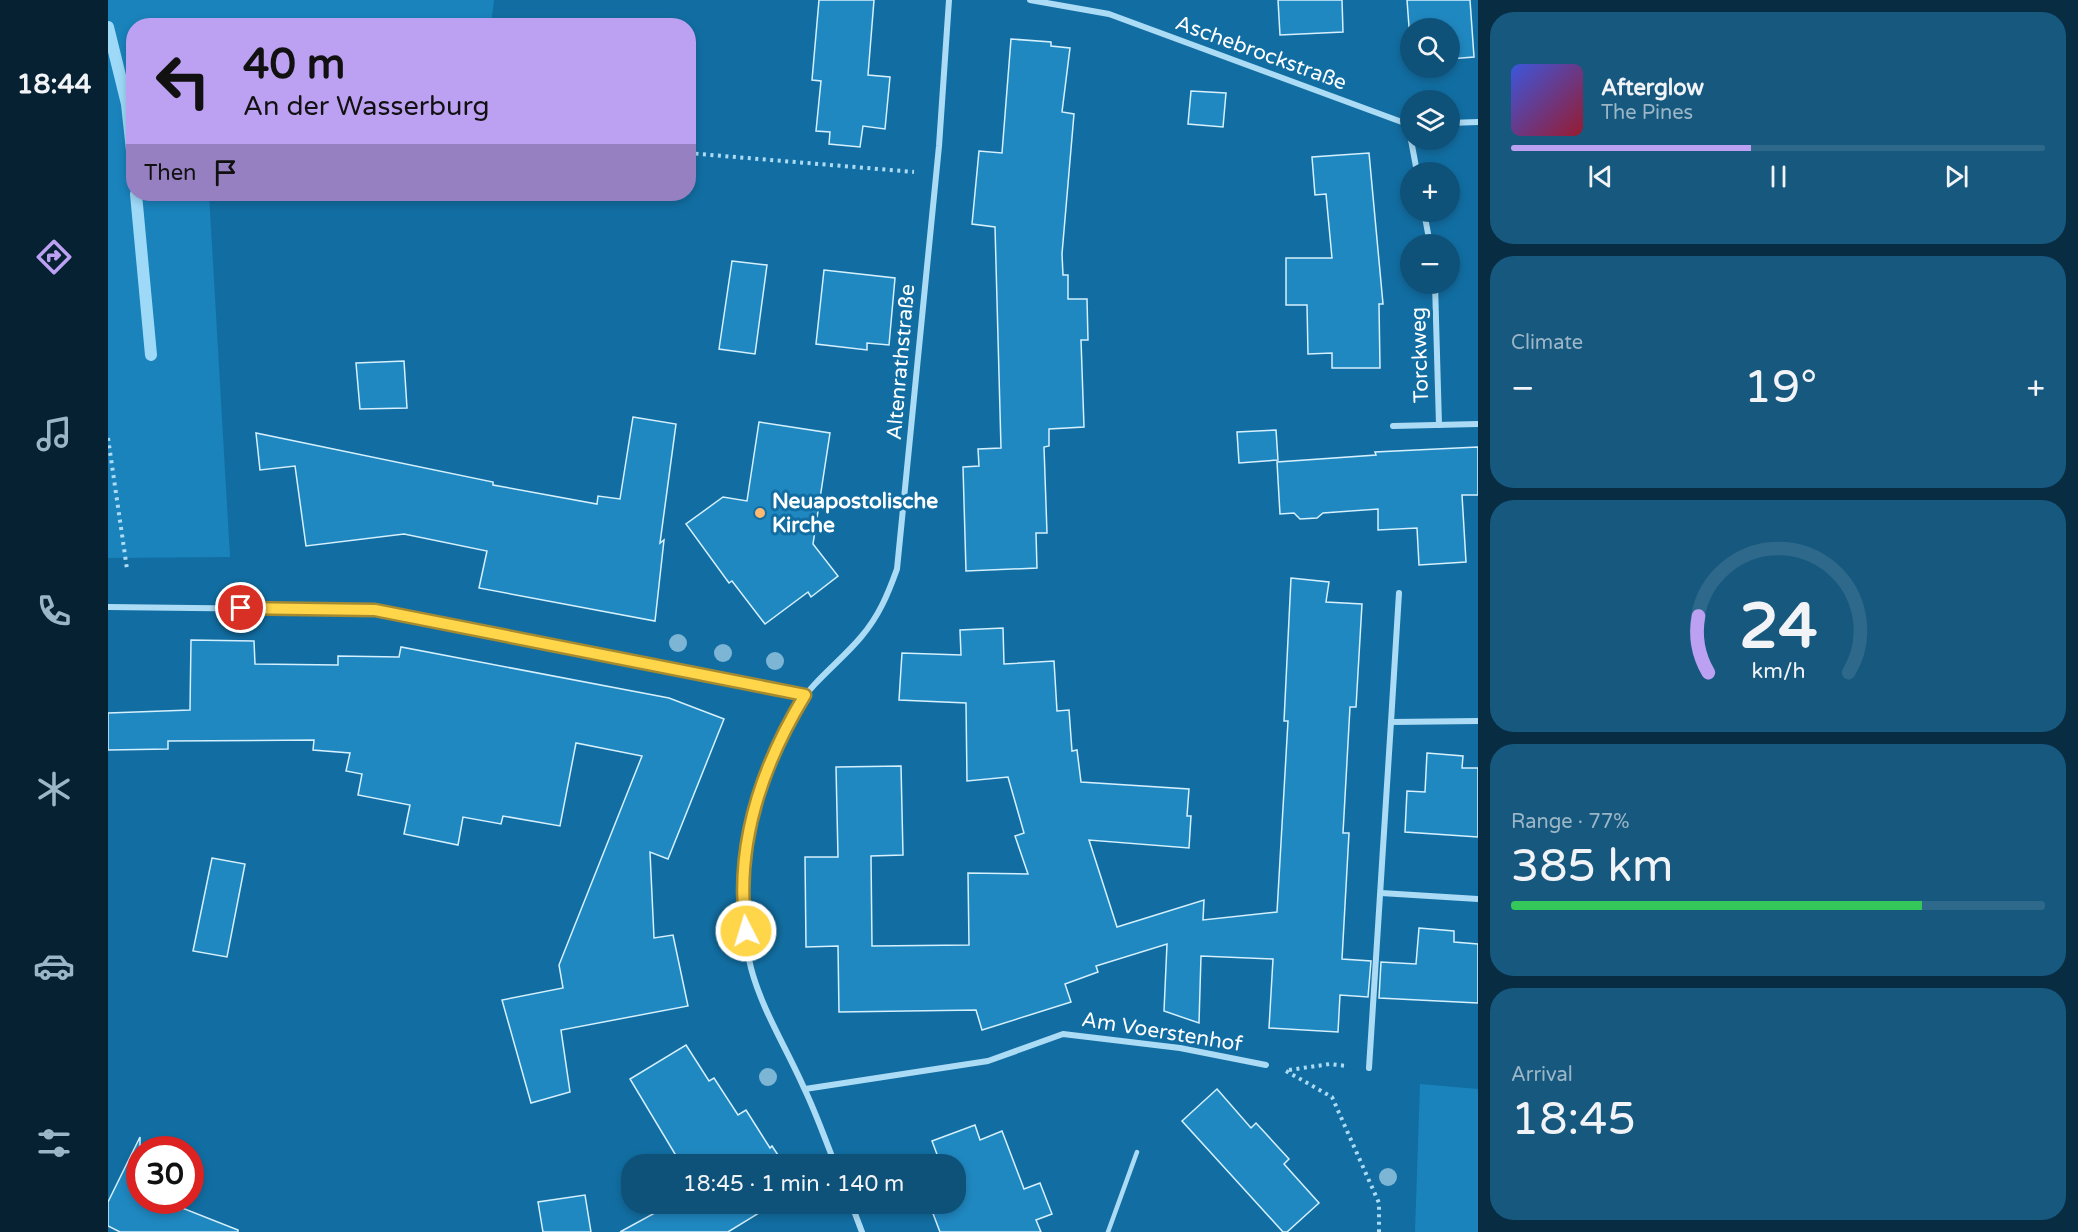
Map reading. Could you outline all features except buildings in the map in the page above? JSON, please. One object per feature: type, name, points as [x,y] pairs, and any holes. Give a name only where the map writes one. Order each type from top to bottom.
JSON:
[{"type":"street","name":"Altenrathstraße","points":[[831,1154],[805,1089],[777,1032],[751,969],[743,912],[743,870],[751,818],[766,769],[782,732],[805,695],[862,637],[885,604],[897,569],[936,175],[949,0]]},
{"type":"street","name":"Aschebrockstraße","points":[[1030,0],[1109,15],[1400,123]]},
{"type":"street","points":[[1460,123],[1478,122]]},
{"type":"street","name":"Torckweg","points":[[1435,294],[1439,425]]},
{"type":"street","name":"Torckweg","points":[[1393,426],[1478,424]]},
{"type":"street","points":[[1369,1068],[1399,593]]},
{"type":"street","points":[[108,607],[375,610],[805,695]]},
{"type":"street","points":[[1391,722],[1478,721]]},
{"type":"street","points":[[1381,893],[1478,898]]},
{"type":"street","name":"Am Voerstenhof","points":[[805,1089],[988,1061],[1063,1034],[1180,1048],[1266,1065]]},
{"type":"street","points":[[855,1214],[862,1232]]},
{"type":"lane","points":[[1108,1232],[1137,1152]]},
{"type":"path","points":[[696,154],[936,175]]},
{"type":"path","points":[[108,438],[128,569]]},
{"type":"path","points":[[1285,1071],[1330,1064],[1349,1067]]},
{"type":"path","name":"Am Voerstenhof","points":[[1266,1065],[1285,1071],[1332,1097],[1379,1203],[1379,1232]]},
{"type":"shaded area","points":[[108,0],[494,0],[492,18],[126,18],[126,201],[209,201],[230,557],[108,558]]},
{"type":"shaded area","points":[[1420,1084],[1478,1089],[1478,1232],[1415,1232]]},
{"type":"waterway","points":[[108,27],[126,100]]},
{"type":"waterway","points":[[137,201],[151,355]]},
{"type":"place","name":"Neuapostolische Kirche","points":[[760,513]]},
{"type":"route","points":[[241,608],[375,610],[805,695],[782,732],[766,769],[751,818],[743,870],[743,912],[746,931]]}]
